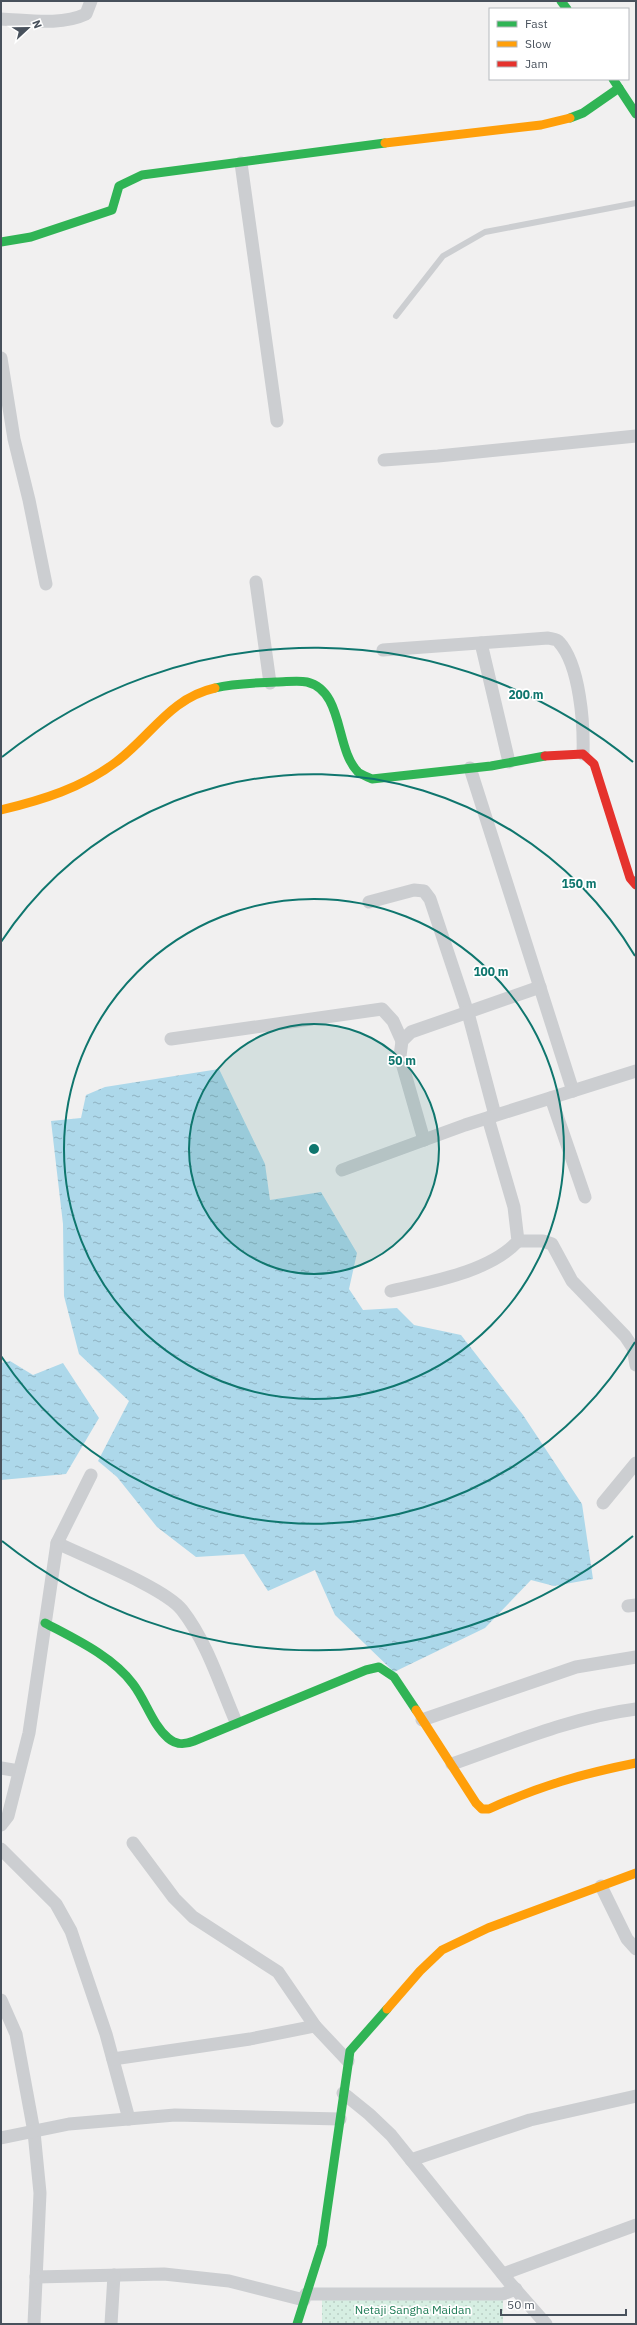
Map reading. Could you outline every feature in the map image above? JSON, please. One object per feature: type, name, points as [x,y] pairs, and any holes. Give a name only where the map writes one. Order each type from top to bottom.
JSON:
[{"type":"street","points":[[1,19],[56,21],[79,18],[86,14],[92,1]]},
{"type":"street","points":[[614,80],[636,114]]},
{"type":"street","points":[[1,242],[31,237],[112,210],[119,186],[142,175],[375,144],[541,125],[570,118],[583,113],[619,88]]},
{"type":"street","points":[[241,163],[277,421]]},
{"type":"street","points":[[1,358],[14,439],[29,500],[46,584]]},
{"type":"street","points":[[384,460],[636,436]]},
{"type":"street","points":[[256,582],[270,683]]},
{"type":"street","points":[[383,650],[548,638],[558,641],[566,652],[576,684],[584,722],[583,754]]},
{"type":"street","points":[[481,643],[509,762]]},
{"type":"street","points":[[1,810],[36,801],[98,775],[119,761],[166,711],[194,695],[222,687],[307,682],[316,684],[331,703],[351,763],[358,774],[363,777],[372,779],[583,754],[594,764],[630,878],[636,885]]},
{"type":"street","points":[[470,768],[573,1091]]},
{"type":"street","points":[[369,902],[414,890],[424,891],[430,899],[468,1013],[514,1207],[518,1241]]},
{"type":"street","points":[[402,1040],[411,1032],[468,1013],[504,998],[540,986]]},
{"type":"street","points":[[170,1039],[382,1010],[393,1021],[402,1040],[400,1056],[424,1140]]},
{"type":"street","points":[[342,1170],[492,1116],[636,1071]]},
{"type":"street","points":[[551,1098],[585,1197]]},
{"type":"street","points":[[391,1290],[470,1270],[509,1251],[518,1241],[544,1241],[552,1244],[572,1281],[626,1336],[634,1348],[636,1365]]},
{"type":"street","points":[[603,1503],[636,1463]]},
{"type":"street","points":[[1,1825],[8,1816],[29,1733],[57,1543],[91,1475]]},
{"type":"street","points":[[57,1543],[160,1592],[182,1609],[198,1636],[236,1722]]},
{"type":"street","points":[[45,1623],[87,1646],[120,1669],[134,1684],[166,1737],[176,1744],[191,1743],[236,1722],[366,1670],[379,1667],[387,1670],[394,1677],[476,1803],[482,1809],[489,1809],[533,1789],[588,1772],[636,1763]]},
{"type":"street","points":[[422,1720],[576,1667],[636,1657]]},
{"type":"street","points":[[452,1764],[527,1737],[602,1715],[636,1709]]},
{"type":"street","points":[[1,1768],[19,1771]]},
{"type":"street","points":[[134,1842],[174,1898],[193,1917],[278,1972],[315,2026],[348,2061]]},
{"type":"street","points":[[1,1850],[56,1904],[71,1931],[92,1988],[129,2119]]},
{"type":"street","points":[[297,2324],[322,2244],[350,2051],[420,1971],[442,1950],[488,1928],[636,1873]]},
{"type":"street","points":[[601,1886],[627,1939],[636,1949]]},
{"type":"street","points":[[1,2000],[16,2034],[34,2132],[40,2193],[34,2324]]},
{"type":"street","points":[[113,2059],[250,2039],[315,2026]]},
{"type":"street","points":[[343,2093],[369,2114],[391,2135],[503,2274],[546,2324]]},
{"type":"street","points":[[411,2160],[530,2120],[636,2096]]},
{"type":"street","points":[[1,2138],[69,2124],[175,2115],[340,2119]]},
{"type":"street","points":[[503,2274],[636,2225]]},
{"type":"street","points":[[36,2277],[164,2274],[229,2281],[305,2297],[503,2294],[516,2289]]},
{"type":"street","points":[[111,2324],[114,2275]]},
{"type":"lane","points":[[396,316],[443,256],[485,232],[636,203]]},
{"type":"green space","name":"Netaji Sangha Maidan","points":[[322,2294],[503,2294],[503,2324],[322,2324]]},
{"type":"water","points":[[219,1069],[265,1164],[270,1200],[321,1192],[357,1253],[349,1289],[363,1310],[397,1308],[414,1325],[461,1335],[523,1415],[582,1504],[593,1579],[554,1586],[531,1580],[485,1628],[394,1672],[335,1615],[315,1570],[268,1591],[244,1554],[196,1557],[157,1527],[117,1477],[98,1461],[129,1401],[79,1354],[64,1296],[63,1224],[51,1121],[81,1118],[86,1095],[105,1087]]},
{"type":"water","points":[[10,1361],[33,1375],[63,1363],[99,1418],[66,1474],[1,1480],[1,1363]]},
{"type":"traffic: fast","points":[[561,1],[566,8]]},
{"type":"traffic: fast","points":[[614,80],[636,114]]},
{"type":"traffic: fast","points":[[570,118],[583,113],[619,88]]},
{"type":"traffic: fast","points":[[1,242],[31,237],[112,210],[119,186],[142,175],[385,143]]},
{"type":"traffic: fast","points":[[215,688],[230,685],[296,681],[307,682],[319,688],[327,697],[333,708],[351,762],[358,772],[372,779],[491,766],[545,756]]},
{"type":"traffic: fast","points":[[45,1623],[92,1649],[115,1665],[133,1684],[162,1732],[168,1738],[177,1743],[183,1744],[194,1741],[366,1670],[379,1667],[394,1677],[416,1710]]},
{"type":"traffic: fast","points":[[297,2324],[322,2245],[350,2051],[387,2009]]},
{"type":"traffic: slow","points":[[385,143],[541,125],[570,118]]},
{"type":"traffic: slow","points":[[1,810],[61,792],[89,779],[116,762],[173,709],[185,700],[199,693],[215,688]]},
{"type":"traffic: slow","points":[[416,1710],[476,1803],[482,1809],[489,1809],[543,1787],[636,1763]]},
{"type":"traffic: slow","points":[[387,2009],[420,1971],[442,1950],[488,1928],[636,1873]]},
{"type":"traffic: jam","points":[[545,756],[583,754],[594,764],[630,878],[636,885]]}]
